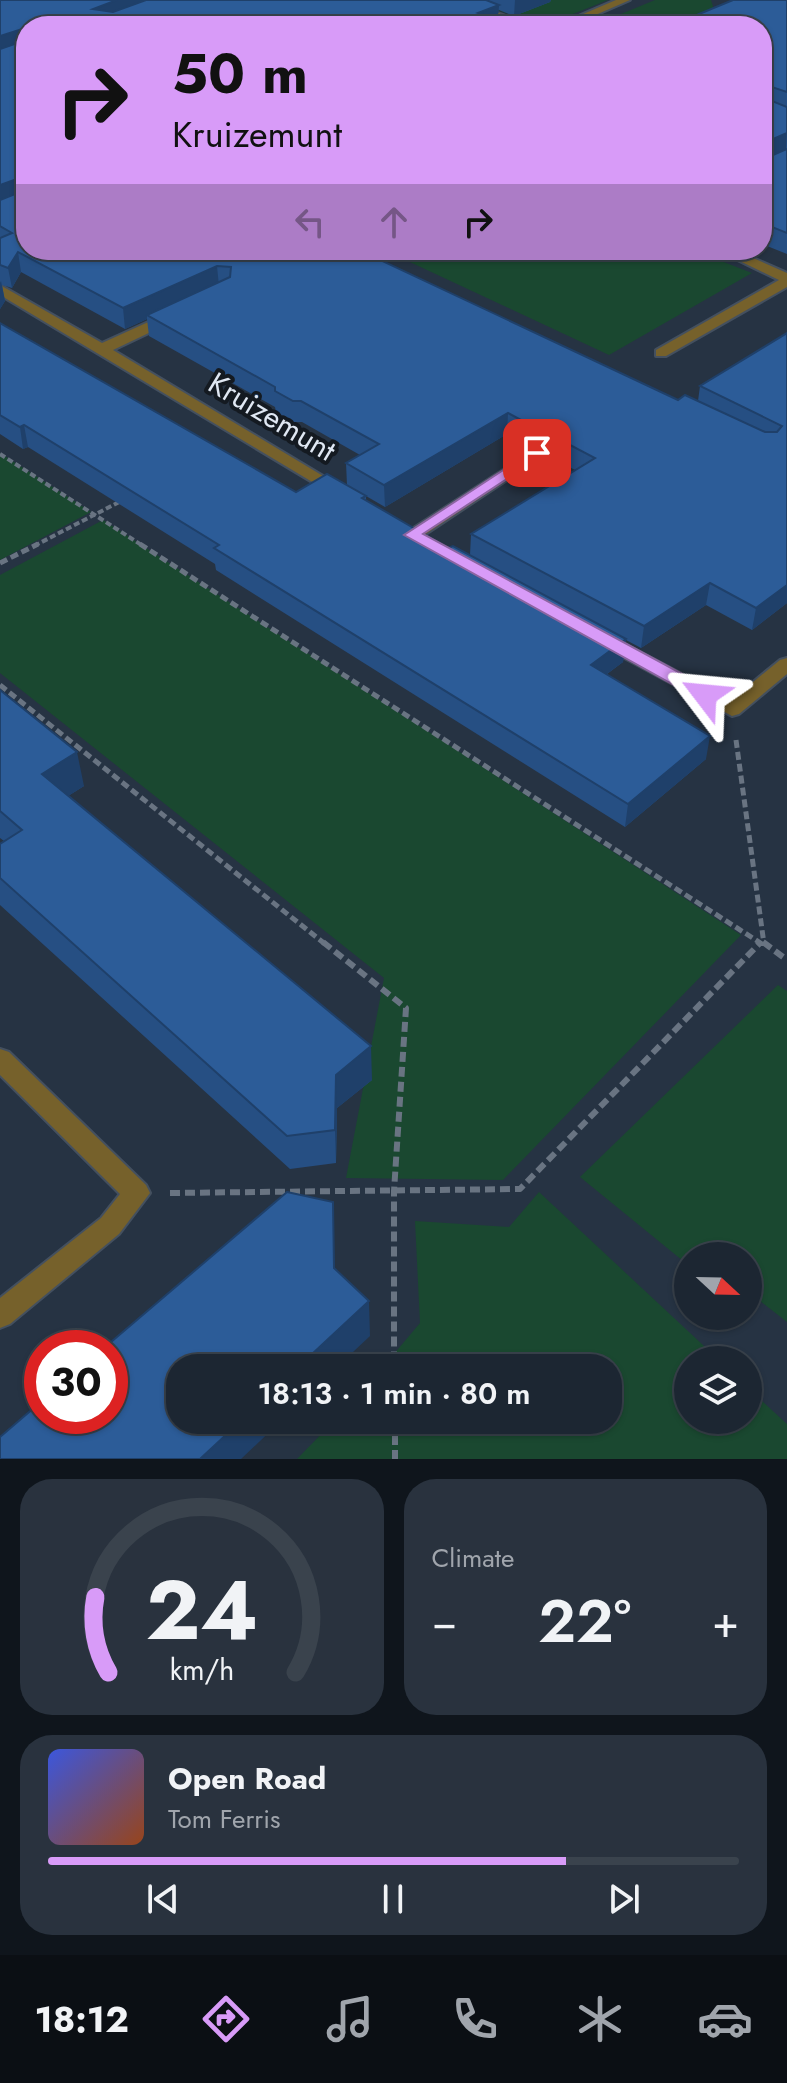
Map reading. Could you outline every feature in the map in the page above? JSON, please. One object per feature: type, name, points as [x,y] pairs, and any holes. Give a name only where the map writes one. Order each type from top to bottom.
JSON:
[{"type":"street","points":[[452,0],[499,16]]},
{"type":"street","points":[[585,16],[625,0]]},
{"type":"street","points":[[746,260],[787,279]]},
{"type":"street","points":[[661,353],[787,279]]},
{"type":"street","name":"Kruizemunt","points":[[0,289],[361,504]]},
{"type":"street","points":[[102,349],[184,311]]},
{"type":"street","points":[[413,535],[537,453]]},
{"type":"street","points":[[579,626],[732,709],[787,664]]},
{"type":"street","points":[[0,1059],[137,1193],[110,1226],[0,1315]]},
{"type":"path","points":[[0,454],[787,960]]},
{"type":"path","points":[[0,563],[122,500]]},
{"type":"path","points":[[0,685],[406,1008],[394,1191],[394,1354]]},
{"type":"path","points":[[732,709],[763,943]]},
{"type":"path","points":[[137,1193],[520,1189],[763,943]]},
{"type":"path","points":[[395,1434],[395,1459]]},
{"type":"green space","points":[[468,0],[608,0],[573,14],[515,16]]},
{"type":"green space","points":[[655,0],[711,0],[716,16],[616,16]]},
{"type":"green space","points":[[406,260],[719,260],[752,273],[609,355]]},
{"type":"green space","points":[[0,453],[91,512],[0,560]]},
{"type":"green space","points":[[103,520],[741,935],[503,1180],[346,1178],[384,978],[0,673],[0,575]]},
{"type":"green space","points":[[778,985],[787,991],[787,1322],[762,1303],[762,1242],[674,1242],[674,1254],[580,1177]]},
{"type":"green space","points":[[539,1192],[674,1318],[674,1330],[687,1330],[704,1346],[674,1346],[674,1434],[762,1434],[762,1401],[787,1424],[787,1459],[297,1459],[321,1434],[622,1434],[622,1354],[394,1354],[420,1323],[415,1221],[509,1227]]},
{"type":"building","points":[[0,0],[117,0],[93,9],[113,12],[146,0],[486,0],[499,5],[478,13],[487,16],[16,16],[16,31],[0,36]]},
{"type":"building","points":[[733,0],[787,0],[787,92],[772,87],[772,16],[694,16]]},
{"type":"building","points":[[16,43],[16,179],[0,185],[0,49]]},
{"type":"building","points":[[772,101],[787,107],[787,133],[772,140]]},
{"type":"building","points":[[787,149],[787,233],[772,227],[772,155]]},
{"type":"building","points":[[16,194],[16,255],[8,268],[0,265],[0,238],[12,233],[0,226],[0,200]]},
{"type":"building","points":[[33,260],[380,260],[678,400],[685,395],[765,432],[777,432],[782,426],[700,386],[787,333],[787,585],[756,608],[710,583],[644,626],[471,534],[595,458],[549,434],[547,427],[532,426],[508,413],[384,485],[346,463],[379,444],[301,401],[293,401],[275,391],[275,387],[147,315],[230,277],[231,267],[217,266],[123,308]]},
{"type":"building","points":[[0,323],[296,492],[327,474],[448,548],[453,546],[626,639],[591,665],[710,736],[628,804],[214,548],[219,545],[24,425],[20,427],[0,415]]},
{"type":"building","points":[[0,690],[77,752],[42,774],[371,1046],[336,1075],[335,1130],[287,1136],[0,878],[0,844],[22,830],[0,811]]},
{"type":"building","points":[[287,1192],[333,1202],[334,1268],[369,1301],[312,1354],[166,1354],[166,1434],[227,1434],[200,1459],[0,1459],[0,1437],[24,1416],[24,1434],[128,1434],[128,1330],[125,1330]]},
{"type":"route","points":[[537,453],[412,535],[705,695]]}]
